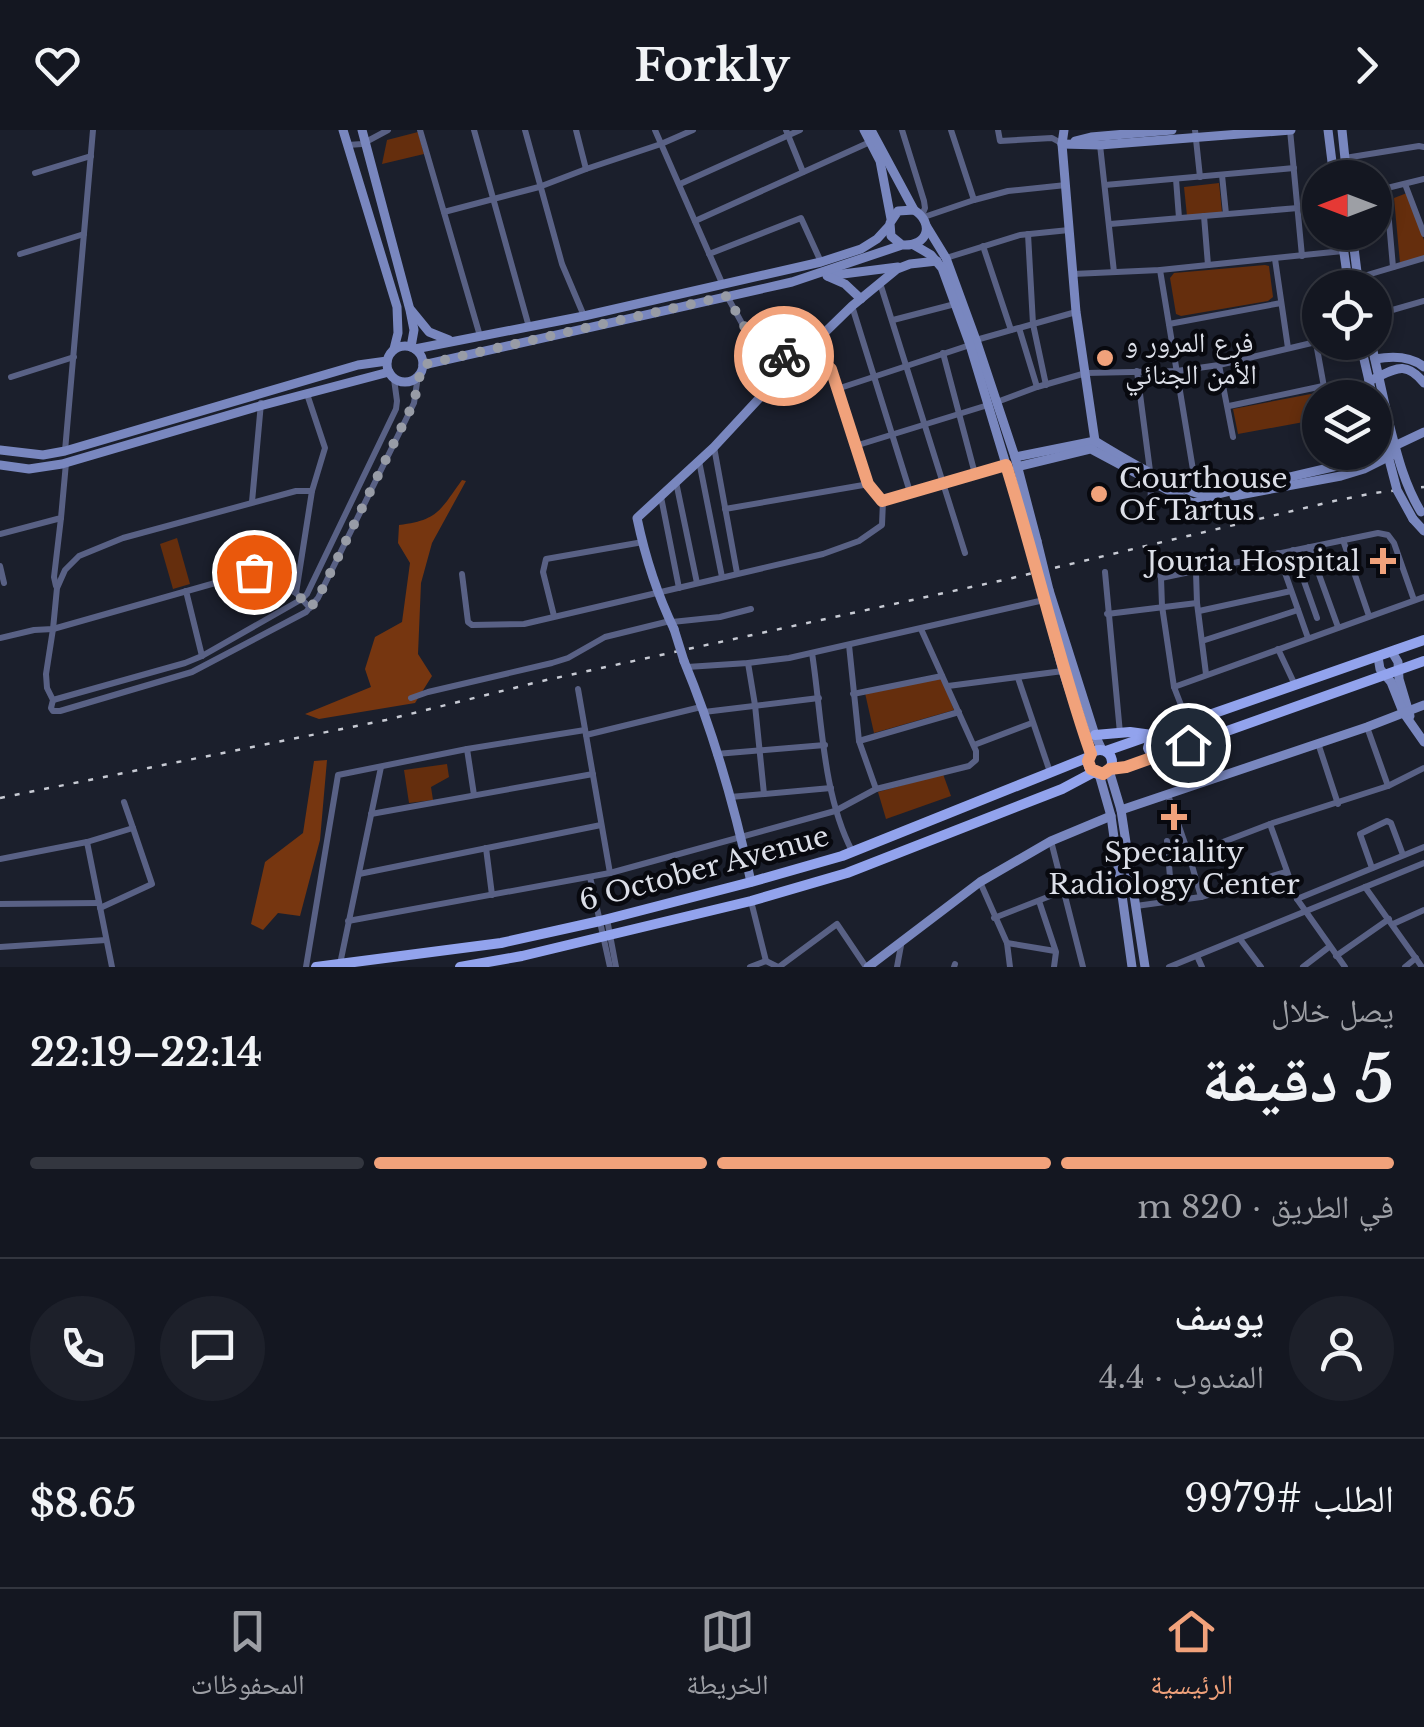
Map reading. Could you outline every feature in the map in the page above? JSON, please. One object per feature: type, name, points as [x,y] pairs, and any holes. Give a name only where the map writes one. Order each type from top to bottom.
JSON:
[{"type":"main road","points":[[0,450],[66,457],[307,394],[392,376],[404,382],[418,376],[421,356],[413,348],[410,310],[362,130]]},
{"type":"main road","points":[[1060,130],[1072,274],[1093,445]]},
{"type":"main road","points":[[1062,144],[1100,145],[1122,136],[1172,130]]},
{"type":"main road","points":[[1062,144],[1091,137],[1291,130]]},
{"type":"main road","points":[[1328,130],[1332,160]]},
{"type":"main road","points":[[1342,130],[1344,158]]},
{"type":"main road","points":[[869,134],[921,217],[942,259],[1013,463],[1063,672],[1097,753],[1112,759],[1103,771],[1132,967]]},
{"type":"main road","points":[[869,134],[882,170],[891,236],[902,246]]},
{"type":"main road","points":[[346,135],[398,307],[398,333],[387,361],[392,376]]},
{"type":"main road","points":[[394,349],[584,316],[820,262],[861,249],[877,239],[898,211],[921,217]]},
{"type":"main road","points":[[422,365],[822,275],[914,245],[924,238],[921,217]]},
{"type":"main road","points":[[914,245],[942,259],[955,304],[973,342]]},
{"type":"main road","points":[[1343,251],[1346,270]]},
{"type":"main road","points":[[822,275],[942,259]]},
{"type":"main road","points":[[751,882],[716,754],[642,542],[638,518],[714,448],[856,302],[904,266]]},
{"type":"main road","points":[[788,269],[792,282]]},
{"type":"main road","points":[[822,275],[845,284],[856,302]]},
{"type":"main road","points":[[410,310],[429,332],[451,341]]},
{"type":"main road","points":[[1392,358],[1417,361],[1424,367]]},
{"type":"main road","points":[[1367,360],[1374,379]]},
{"type":"main road","points":[[1374,360],[1374,379]]},
{"type":"main road","points":[[0,465],[29,469],[262,394],[387,361]]},
{"type":"main road","points":[[1374,379],[1402,368],[1424,383]]},
{"type":"main road","points":[[1013,463],[1093,445],[1150,471],[1194,498],[1364,470],[1422,433]]},
{"type":"main road","points":[[1392,448],[1422,433]]},
{"type":"main road","points":[[1093,445],[1151,483],[1194,498],[1319,470]]},
{"type":"main road","points":[[1392,462],[1397,490],[1419,515],[1424,531]]},
{"type":"main road","points":[[1045,594],[1096,735],[1097,753],[1089,766],[1103,771],[1121,810],[1145,967]]},
{"type":"main road","name":"6 October Avenue","points":[[316,967],[501,943],[751,882],[852,852],[1097,753],[1424,640]]},
{"type":"main road","points":[[1392,652],[1398,662],[1407,714]]},
{"type":"main road","points":[[1378,657],[1379,666],[1424,742]]},
{"type":"main road","name":"6 October Avenue","points":[[460,967],[521,962],[607,935],[751,902],[847,873],[1103,771],[1153,758],[1424,661]]},
{"type":"main road","points":[[1292,708],[1297,697],[1295,686]]},
{"type":"main road","points":[[1121,810],[1424,705]]},
{"type":"main road","points":[[1096,735],[1152,735],[1148,748],[1153,758]]},
{"type":"main road","points":[[1050,773],[1062,789]]},
{"type":"main road","points":[[867,967],[980,882],[1052,841],[1110,816]]},
{"type":"street","points":[[57,588],[54,578],[93,130]]},
{"type":"street","points":[[346,135],[355,146],[388,130]]},
{"type":"street","points":[[420,130],[480,336]]},
{"type":"street","points":[[474,130],[529,327]]},
{"type":"street","points":[[525,130],[562,264],[584,316]]},
{"type":"street","points":[[576,130],[586,168]]},
{"type":"street","points":[[655,130],[722,283]]},
{"type":"street","points":[[444,212],[539,187],[693,130]]},
{"type":"street","points":[[680,184],[800,130]]},
{"type":"street","points":[[902,130],[924,201],[921,217],[1008,191],[1066,185]]},
{"type":"street","points":[[951,130],[974,200]]},
{"type":"street","points":[[998,130],[1000,141],[1052,138],[1062,144]]},
{"type":"street","points":[[1291,130],[1302,256]]},
{"type":"street","points":[[787,133],[804,172]]},
{"type":"street","points":[[695,221],[804,172],[869,134]]},
{"type":"street","points":[[1196,134],[1200,176]]},
{"type":"street","points":[[1100,145],[1114,272]]},
{"type":"street","points":[[1344,158],[1424,147]]},
{"type":"street","points":[[35,173],[90,156]]},
{"type":"street","points":[[1105,185],[1294,168]]},
{"type":"street","points":[[1222,174],[1226,214]]},
{"type":"street","points":[[1176,179],[1179,218]]},
{"type":"street","points":[[1392,187],[1424,179]]},
{"type":"street","points":[[1406,184],[1424,234]]},
{"type":"street","points":[[1110,224],[1298,208]]},
{"type":"street","points":[[1204,216],[1208,266]]},
{"type":"street","points":[[709,254],[801,218],[820,262]]},
{"type":"street","points":[[942,259],[1028,234],[1070,230]]},
{"type":"street","points":[[20,254],[84,234]]},
{"type":"street","points":[[1028,234],[1033,324],[1042,386]]},
{"type":"street","points":[[983,246],[1042,386]]},
{"type":"street","points":[[1391,250],[1393,268]]},
{"type":"street","points":[[1072,274],[1208,266],[1343,251]]},
{"type":"street","points":[[1388,270],[1424,258]]},
{"type":"street","points":[[1275,259],[1288,348]]},
{"type":"street","points":[[1160,270],[1194,498]]},
{"type":"street","points":[[880,282],[966,553]]},
{"type":"street","points":[[727,296],[777,379]]},
{"type":"street","points":[[1392,311],[1424,301]]},
{"type":"street","points":[[856,302],[910,492]]},
{"type":"street","points":[[1169,324],[1281,303]]},
{"type":"street","points":[[893,320],[955,304]]},
{"type":"street","points":[[837,389],[973,342],[1076,312]]},
{"type":"street","points":[[855,446],[1086,372],[1177,371],[1302,345]]},
{"type":"street","points":[[462,574],[468,622],[524,624],[823,554],[860,541],[882,525],[882,501],[868,484],[831,369],[808,349]]},
{"type":"street","points":[[943,353],[974,474]]},
{"type":"street","points":[[760,354],[800,357]]},
{"type":"street","points":[[11,378],[74,357]]},
{"type":"street","points":[[1219,365],[1233,437]]},
{"type":"street","points":[[1137,371],[1150,471]]},
{"type":"street","points":[[53,700],[202,656],[299,596],[396,409],[392,376]]},
{"type":"street","points":[[312,491],[296,490],[252,502],[123,538],[79,556],[65,570],[57,588],[46,674],[53,711],[192,672],[306,612],[318,598],[414,402],[418,376]]},
{"type":"street","points":[[1228,406],[1302,390]]},
{"type":"street","points":[[252,502],[262,394]]},
{"type":"street","points":[[299,596],[312,491],[326,448],[307,394]]},
{"type":"street","points":[[714,448],[738,573]]},
{"type":"street","points":[[699,461],[722,577]]},
{"type":"street","points":[[882,501],[1013,463]]},
{"type":"street","points":[[676,482],[696,584]]},
{"type":"street","points":[[1150,519],[1151,483]]},
{"type":"street","points":[[725,510],[868,484]]},
{"type":"street","points":[[661,496],[680,588]]},
{"type":"street","points":[[0,534],[61,518]]},
{"type":"street","points":[[1161,578],[1378,533],[1390,537],[1414,600]]},
{"type":"street","points":[[1343,540],[1368,616]]},
{"type":"street","points":[[554,616],[544,572],[546,559],[642,542]]},
{"type":"street","points":[[1310,547],[1338,627]]},
{"type":"street","points":[[1293,550],[1316,618]]},
{"type":"street","points":[[1278,553],[1308,638]]},
{"type":"street","points":[[1155,558],[1161,578],[1174,687],[1188,723]]},
{"type":"street","points":[[0,566],[4,583]]},
{"type":"street","points":[[0,638],[53,629],[254,572],[299,596],[310,608]]},
{"type":"street","points":[[1105,572],[1120,732]]},
{"type":"street","points":[[1196,572],[1206,674]]},
{"type":"street","points":[[186,591],[202,656]]},
{"type":"street","points":[[1107,614],[1162,606],[1198,607],[1291,591]]},
{"type":"street","points":[[685,664],[748,663],[812,653],[921,629],[1045,594]]},
{"type":"street","points":[[1174,687],[1424,597]]},
{"type":"street","points":[[411,698],[568,658],[605,637],[720,618],[751,608]]},
{"type":"street","points":[[1202,641],[1298,610]]},
{"type":"street","points":[[348,921],[610,873],[836,811],[876,789],[973,764],[977,756],[974,745],[921,629]]},
{"type":"street","points":[[849,645],[860,741],[876,789]]},
{"type":"street","points":[[1278,648],[1295,686]]},
{"type":"street","points":[[812,653],[831,788],[852,852]]},
{"type":"street","points":[[748,663],[764,794]]},
{"type":"street","points":[[948,686],[1063,672]]},
{"type":"street","points":[[853,694],[942,676]]},
{"type":"street","points":[[1018,678],[1050,773]]},
{"type":"street","points":[[578,689],[610,873]]},
{"type":"street","points":[[306,967],[338,775],[702,710],[819,698]]},
{"type":"street","points":[[860,741],[959,712]]},
{"type":"street","points":[[974,745],[1032,723]]},
{"type":"street","points":[[1367,727],[1388,786]]},
{"type":"street","points":[[1318,742],[1338,804]]},
{"type":"street","points":[[716,754],[825,746]]},
{"type":"street","points":[[468,750],[474,795]]},
{"type":"street","points":[[340,965],[381,767]]},
{"type":"street","points":[[1189,855],[1388,786],[1424,768]]},
{"type":"street","points":[[371,814],[592,774]]},
{"type":"street","points":[[729,797],[831,788]]},
{"type":"street","points":[[1167,794],[1201,897]]},
{"type":"street","points":[[0,904],[99,905],[152,884],[124,802]]},
{"type":"street","points":[[1372,868],[1360,834],[1387,821],[1392,823],[1402,856]]},
{"type":"street","points":[[1270,824],[1296,899],[1345,967]]},
{"type":"street","points":[[359,874],[602,825]]},
{"type":"street","points":[[0,859],[87,842],[133,828]]},
{"type":"street","points":[[1052,841],[1083,967]]},
{"type":"street","points":[[1167,841],[1172,901]]},
{"type":"street","points":[[87,842],[112,967]]},
{"type":"street","points":[[1296,899],[1424,847]]},
{"type":"street","points":[[486,848],[492,895]]},
{"type":"street","points":[[1169,967],[1424,862],[1415,850]]},
{"type":"street","points":[[1135,906],[1201,897],[1286,872]]},
{"type":"street","points":[[590,877],[613,967]]},
{"type":"street","points":[[980,882],[1007,942],[1010,967]]},
{"type":"street","points":[[1365,887],[1422,967]]},
{"type":"street","points":[[994,918],[1064,890]]},
{"type":"street","points":[[1040,901],[1056,952],[1054,967]]},
{"type":"street","points":[[751,902],[766,961]]},
{"type":"street","points":[[1336,956],[1391,922],[1424,910]]},
{"type":"street","points":[[750,967],[766,961],[779,967],[837,924],[867,967]]},
{"type":"street","points":[[897,967],[902,939]]},
{"type":"street","points":[[1240,939],[1261,967]]},
{"type":"street","points":[[0,947],[106,940]]},
{"type":"street","points":[[1007,942],[1056,952]]},
{"type":"street","points":[[1303,967],[1329,947]]},
{"type":"street","points":[[1197,956],[1202,967]]},
{"type":"street","points":[[1405,967],[1416,958]]},
{"type":"shaded area","points":[[418,132],[424,154],[382,164],[387,140]]},
{"type":"shaded area","points":[[1219,183],[1222,212],[1187,216],[1184,187]]},
{"type":"shaded area","points":[[1407,193],[1424,240],[1424,256],[1400,263],[1394,198]]},
{"type":"shaded area","points":[[1269,266],[1273,297],[1268,301],[1176,314],[1170,278],[1174,273]]},
{"type":"shaded area","points":[[1302,396],[1302,422],[1238,434],[1233,409]]},
{"type":"shaded area","points":[[462,480],[466,481],[432,543],[421,583],[418,654],[432,676],[415,703],[319,719],[305,714],[371,687],[365,669],[375,637],[402,622],[410,563],[398,543],[399,525],[423,520],[437,512]]},
{"type":"shaded area","points":[[177,538],[190,584],[173,589],[160,544]]},
{"type":"shaded area","points":[[941,677],[954,710],[874,733],[865,693]]},
{"type":"shaded area","points":[[327,760],[320,840],[300,916],[278,913],[263,930],[251,924],[265,862],[303,833],[314,761]]},
{"type":"shaded area","points":[[447,764],[449,777],[431,787],[433,800],[409,803],[404,770]]},
{"type":"shaded area","points":[[943,774],[951,796],[886,819],[878,792]]},
{"type":"railway","points":[[0,798],[386,720],[1334,501],[1424,487]]},
{"type":"way so far","points":[[254,572],[296,593],[310,608],[414,402],[422,365],[727,296],[760,354],[784,356]]},
{"type":"place","name":"فرع المرور و الأمن الجنائي","points":[[1105,358]]},
{"type":"place","name":"Courthouse Of Tartus","points":[[1099,494]]},
{"type":"place","name":"Jouria Hospital","points":[[1383,561]]},
{"type":"place","name":"Speciality Radiology Center","points":[[1174,817]]},
{"type":"route","points":[[784,356],[800,357],[808,349],[831,369],[868,484],[882,501],[1006,465],[1094,772],[1103,774],[1188,745]]}]
